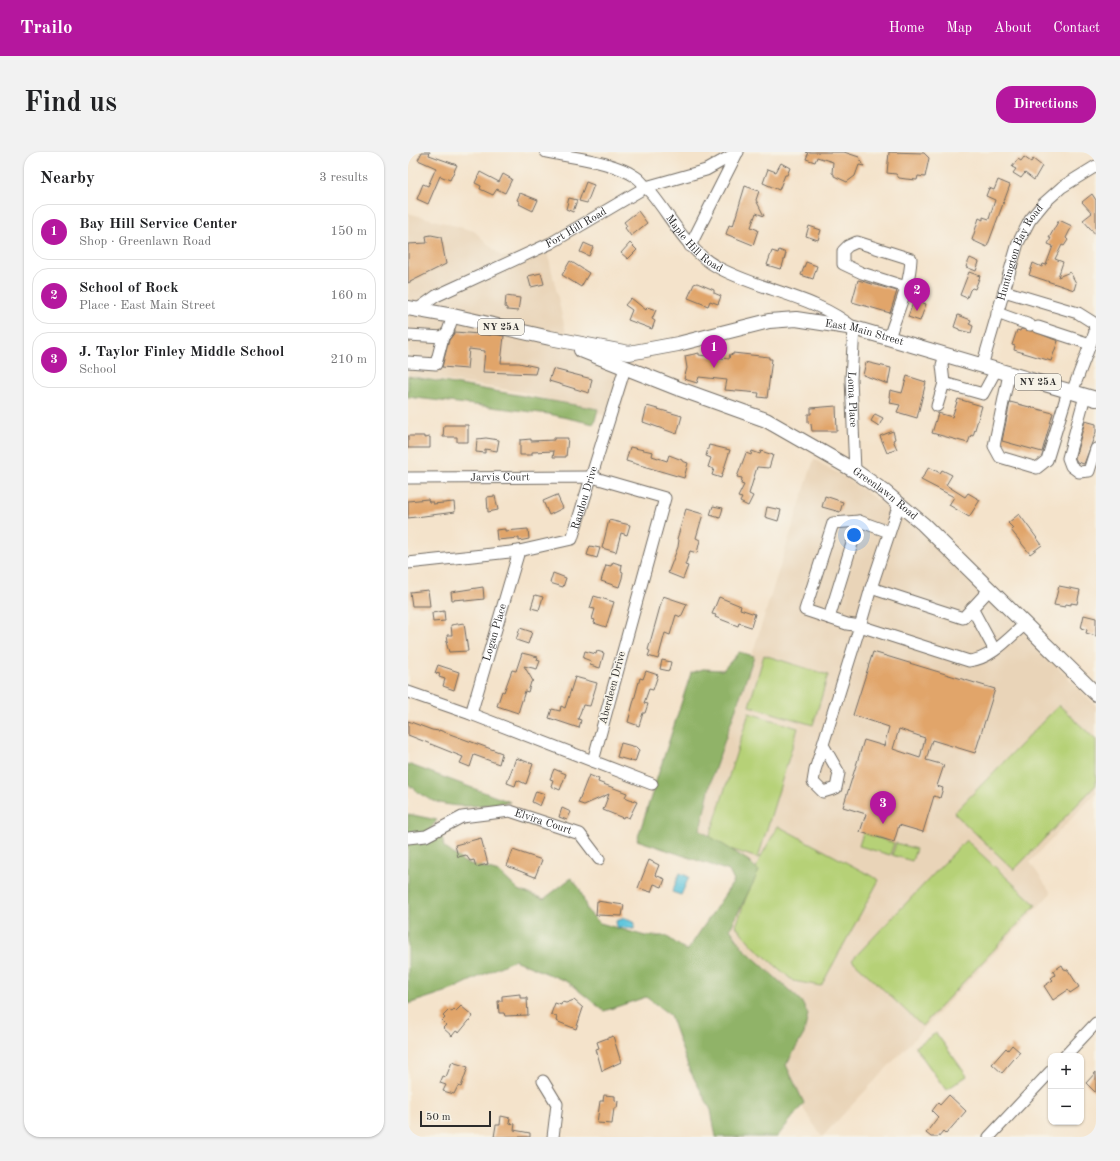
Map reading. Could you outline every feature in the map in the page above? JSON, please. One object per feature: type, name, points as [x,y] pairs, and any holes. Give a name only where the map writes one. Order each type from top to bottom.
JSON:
[{"type":"main road","name":"East Main Street","points":[[413,309],[629,353],[678,344],[768,321],[796,319],[854,328],[1080,395]]},
{"type":"main road","name":"East Main Street","points":[[550,338],[624,368]]},
{"type":"main road","points":[[624,368],[629,353]]},
{"type":"main road","name":"Greenlawn Road","points":[[624,368],[766,420],[856,471],[899,504],[946,545],[1096,694]]},
{"type":"street","name":"Maple Hill Road","points":[[546,152],[604,164],[628,172],[637,177],[690,246],[704,259],[719,268],[815,305],[844,320],[854,328]]},
{"type":"street","name":"Fort Hill Road","points":[[413,309],[436,296],[551,243],[646,187],[706,170],[737,153]]},
{"type":"street","name":"Fort Hill Road","points":[[690,246],[737,153]]},
{"type":"street","name":"Huntington Bay Road","points":[[982,366],[1018,243],[1030,220],[1044,203],[1062,187],[1096,166]]},
{"type":"street","points":[[889,338],[911,273],[911,259],[857,242],[848,246],[843,251],[843,264],[862,273],[906,287]]},
{"type":"street","points":[[1004,291],[1053,304],[1091,320],[1094,323],[1095,332],[1090,344],[1080,395],[1082,411],[1068,458],[1070,466],[1079,472],[1089,471],[1096,449]]},
{"type":"street","points":[[997,313],[1090,344]]},
{"type":"street","points":[[408,362],[436,364],[443,337],[448,332],[452,316]]},
{"type":"street","name":"Loma Place","points":[[854,328],[851,379],[856,471]]},
{"type":"street","points":[[408,335],[443,337]]},
{"type":"street","points":[[937,406],[944,383],[942,365],[945,355]]},
{"type":"street","name":"Randou Drive","points":[[408,563],[519,551],[572,539],[624,368]]},
{"type":"street","points":[[1002,372],[1004,402],[994,446],[1000,457],[1037,468],[1047,460],[1059,418],[1080,395]]},
{"type":"street","points":[[944,383],[984,394],[1002,372]]},
{"type":"street","name":"Jarvis Court","points":[[408,478],[592,477]]},
{"type":"street","name":"Aberdeen Drive","points":[[592,477],[665,498],[593,761]]},
{"type":"street","points":[[824,745],[871,588],[899,504]]},
{"type":"street","points":[[889,532],[859,521],[834,523],[805,610],[969,661],[979,660],[1025,624]]},
{"type":"street","points":[[829,618],[859,521]]},
{"type":"street","name":"Logan Place","points":[[472,714],[519,551]]},
{"type":"street","points":[[871,588],[963,618],[990,589]]},
{"type":"street","points":[[972,608],[994,649]]},
{"type":"street","points":[[408,692],[472,714],[652,784]]},
{"type":"street","name":"Elvira Court","points":[[408,838],[426,836],[462,817],[510,811],[580,834],[599,858]]},
{"type":"street","points":[[1068,1053],[1096,1023]]},
{"type":"street","points":[[989,1137],[1048,1074]]},
{"type":"street","points":[[543,1081],[557,1104],[553,1137]]},
{"type":"shaded area","points":[[408,213],[474,231],[502,257],[548,254],[566,333],[634,363],[618,419],[523,392],[408,375]]},
{"type":"shaded area","points":[[814,459],[849,480],[915,526],[973,581],[1096,706],[1096,793],[1030,862],[1051,893],[822,1137],[699,950],[749,871],[689,854]]},
{"type":"green space","points":[[408,376],[598,409],[594,424],[549,414],[408,397]]},
{"type":"green space","points":[[739,652],[754,656],[712,777],[700,830],[749,861],[759,871],[730,929],[743,948],[801,1001],[808,1014],[804,1034],[786,1065],[804,1103],[777,1137],[716,1137],[711,1110],[689,1069],[670,1015],[646,997],[604,1011],[568,982],[514,960],[451,990],[408,1004],[408,814],[437,820],[419,845],[442,836],[444,847],[464,862],[499,872],[518,890],[544,899],[571,878],[580,889],[587,910],[600,923],[645,936],[666,936],[687,951],[734,881],[729,871],[637,840],[691,673],[703,669],[723,670]]},
{"type":"green space","points":[[764,655],[828,675],[813,725],[749,706]]},
{"type":"green space","points":[[1059,705],[1096,740],[1096,785],[1014,870],[954,813]]},
{"type":"green space","points":[[749,713],[798,728],[758,858],[708,842]]},
{"type":"green space","points":[[408,764],[510,802],[456,806],[432,800],[420,794],[408,784]]},
{"type":"green space","points":[[778,826],[879,880],[821,986],[793,981],[752,945],[736,926],[759,860]]},
{"type":"green space","points":[[863,833],[894,843],[890,855],[859,846]]},
{"type":"green space","points":[[966,840],[1036,905],[922,1026],[852,960]]},
{"type":"green space","points":[[896,843],[916,849],[912,861],[892,855]]},
{"type":"green space","points":[[936,1033],[967,1076],[946,1090],[915,1047]]},
{"type":"water","points":[[680,873],[689,877],[681,895],[672,892]]},
{"type":"water","points":[[625,918],[634,921],[634,929],[617,927],[616,921]]},
{"type":"building","points":[[422,152],[430,152],[429,155],[457,165],[450,180],[440,176],[428,204],[417,199],[423,184],[428,186],[436,168],[418,160]]},
{"type":"building","points":[[806,152],[844,152],[859,157],[864,166],[859,165],[855,176],[847,182],[834,176],[832,173],[833,162],[817,157],[815,162],[806,159],[808,154]]},
{"type":"building","points":[[889,152],[924,153],[929,158],[925,177],[918,176],[917,180],[906,179],[899,178],[896,174],[887,173]]},
{"type":"building","points":[[1024,157],[1031,162],[1033,159],[1042,166],[1034,180],[1025,173],[1021,178],[1013,173],[1016,169],[1012,167],[1018,159],[1021,161]]},
{"type":"building","points":[[781,163],[790,168],[787,175],[785,175],[779,190],[763,183],[768,169],[776,172]]},
{"type":"building","points":[[480,172],[499,182],[503,174],[512,179],[505,193],[497,189],[493,195],[480,189],[481,186],[475,183]]},
{"type":"building","points":[[998,180],[1010,185],[987,247],[972,240],[979,218],[983,220],[983,217],[989,219],[995,200],[986,196],[989,188],[994,190]]},
{"type":"building","points":[[586,182],[594,185],[587,203],[579,201]]},
{"type":"building","points":[[745,186],[759,191],[756,200],[764,216],[756,213],[751,227],[758,230],[753,245],[726,234],[729,225],[733,226]]},
{"type":"building","points":[[520,193],[538,200],[533,211],[519,204],[520,202],[517,200]]},
{"type":"building","points":[[1092,194],[1096,200],[1096,235],[1083,220],[1092,213],[1082,202]]},
{"type":"building","points":[[569,198],[577,200],[573,212],[566,209]]},
{"type":"building","points":[[638,211],[647,223],[631,236],[625,228],[627,226],[624,222]]},
{"type":"building","points":[[1059,220],[1072,226],[1066,238],[1068,240],[1064,246],[1062,245],[1055,259],[1063,262],[1058,277],[1070,272],[1076,283],[1074,290],[1029,275],[1033,263],[1042,267],[1043,264],[1046,265],[1053,246],[1048,244],[1051,238],[1049,238]]},
{"type":"building","points":[[809,226],[821,230],[818,240],[806,236]]},
{"type":"building","points":[[431,235],[441,237],[446,264],[408,283],[408,244],[427,243],[426,236]]},
{"type":"building","points":[[584,243],[593,247],[589,256],[580,252]]},
{"type":"building","points":[[630,243],[637,250],[628,259],[621,253]]},
{"type":"building","points":[[779,250],[786,253],[782,267],[780,269],[767,265],[772,251],[778,253]]},
{"type":"building","points":[[970,258],[979,262],[976,271],[966,267]]},
{"type":"building","points":[[570,261],[589,273],[581,287],[562,275]]},
{"type":"building","points":[[806,262],[817,266],[813,279],[801,275]]},
{"type":"building","points":[[969,272],[980,276],[975,289],[972,288],[970,290],[967,298],[960,295]]},
{"type":"building","points":[[541,273],[544,284],[531,287],[528,276]]},
{"type":"building","points":[[858,280],[897,291],[890,313],[852,302]]},
{"type":"building","points":[[697,283],[714,290],[714,293],[721,296],[718,304],[710,301],[708,306],[688,298],[694,284]]},
{"type":"building","points":[[506,296],[520,298],[518,311],[507,310],[505,307]]},
{"type":"building","points":[[631,298],[646,310],[647,307],[656,310],[652,319],[655,321],[652,329],[628,320],[632,310],[625,305]]},
{"type":"building","points":[[914,300],[926,304],[920,321],[908,317]]},
{"type":"building","points":[[958,315],[971,320],[969,324],[973,326],[971,333],[954,327]]},
{"type":"building","points":[[1021,329],[1033,331],[1058,341],[1051,361],[1014,350],[1015,346],[1012,345],[1017,330],[1020,331]]},
{"type":"building","points":[[455,332],[491,335],[491,333],[504,336],[501,363],[519,363],[537,367],[535,374],[483,372],[485,351],[469,349],[467,369],[442,367],[449,340]]},
{"type":"building","points":[[699,353],[699,355],[729,359],[730,354],[733,355],[733,353],[769,357],[769,359],[772,359],[767,398],[758,397],[759,393],[725,390],[727,380],[699,377],[697,383],[684,379],[687,368],[685,356]]},
{"type":"building","points":[[866,362],[891,368],[888,384],[863,375]]},
{"type":"building","points":[[553,369],[592,379],[589,393],[549,381]]},
{"type":"building","points":[[907,376],[926,382],[917,418],[897,412],[900,405],[890,403],[890,390],[902,393]]},
{"type":"building","points":[[958,399],[982,406],[973,436],[971,435],[968,443],[932,433],[938,413],[952,417]]},
{"type":"building","points":[[1010,402],[1053,413],[1042,452],[1002,441]]},
{"type":"building","points":[[647,406],[682,416],[677,434],[643,422]]},
{"type":"building","points":[[836,406],[837,431],[812,431],[811,424],[808,423],[808,414],[811,414],[811,408]]},
{"type":"building","points":[[875,414],[883,418],[879,426],[871,421]]},
{"type":"building","points":[[1085,421],[1096,424],[1096,432],[1084,464],[1077,462],[1075,458]]},
{"type":"building","points":[[444,425],[468,425],[468,442],[457,442],[457,437],[443,437]]},
{"type":"building","points":[[893,431],[895,439],[893,440],[897,449],[887,453],[880,436]]},
{"type":"building","points":[[408,436],[424,436],[424,438],[430,437],[430,448],[408,448]]},
{"type":"building","points":[[486,438],[499,440],[497,451],[485,449],[485,453],[476,452],[477,439]]},
{"type":"building","points":[[554,438],[568,438],[566,457],[553,457],[554,451],[532,452],[532,455],[520,455],[520,440],[554,440]]},
{"type":"building","points":[[709,445],[730,450],[721,478],[712,475],[714,469],[708,467],[711,458],[706,456]]},
{"type":"building","points":[[630,447],[653,452],[652,456],[667,461],[669,455],[688,463],[684,478],[626,461]]},
{"type":"building","points":[[752,451],[760,454],[761,451],[773,455],[769,468],[757,467],[749,494],[753,496],[748,506],[740,502],[742,498],[738,497],[744,485],[741,484],[742,478],[737,477],[746,453],[751,455]]},
{"type":"building","points":[[929,467],[940,473],[942,470],[952,475],[946,485],[965,497],[968,493],[980,500],[969,517],[949,505],[954,497],[921,480]]},
{"type":"building","points":[[557,495],[563,508],[549,515],[543,501]]},
{"type":"building","points":[[495,496],[498,510],[488,512],[487,497]]},
{"type":"building","points":[[825,496],[843,502],[840,512],[822,507]]},
{"type":"building","points":[[428,499],[429,502],[433,502],[433,504],[454,502],[455,512],[408,518],[408,501]]},
{"type":"building","points":[[713,506],[723,508],[720,518],[710,515]]},
{"type":"building","points":[[767,507],[781,510],[778,521],[765,517]]},
{"type":"building","points":[[686,509],[703,514],[696,538],[700,540],[697,553],[690,551],[685,565],[688,566],[683,579],[668,573],[678,547],[679,540],[677,539]]},
{"type":"building","points":[[1019,514],[1042,545],[1030,554],[1011,530],[1013,528],[1008,523]]},
{"type":"building","points":[[609,520],[630,525],[627,535],[621,533],[616,552],[602,548]]},
{"type":"building","points":[[505,529],[505,531],[528,529],[529,539],[519,541],[519,538],[497,540],[496,530]]},
{"type":"building","points":[[590,546],[600,548],[597,558],[587,555]]},
{"type":"building","points":[[613,562],[622,565],[621,571],[623,572],[619,587],[601,581],[606,565],[611,566]]},
{"type":"building","points":[[553,573],[566,578],[563,587],[550,583]]},
{"type":"building","points":[[1059,586],[1080,590],[1077,604],[1066,604],[1065,607],[1054,605]]},
{"type":"building","points":[[483,587],[484,599],[465,601],[465,599],[452,600],[451,592]]},
{"type":"building","points":[[428,590],[430,606],[412,606],[410,592]]},
{"type":"building","points":[[535,595],[543,597],[539,610],[531,608]]},
{"type":"building","points":[[594,596],[614,602],[606,627],[594,623],[595,620],[592,619],[595,609],[590,608]]},
{"type":"building","points":[[663,596],[687,604],[681,617],[676,615],[670,635],[665,633],[658,659],[648,656],[650,651],[648,650]]},
{"type":"building","points":[[719,597],[741,606],[740,609],[755,614],[751,627],[739,623],[738,626],[715,617],[716,615],[712,614]]},
{"type":"building","points":[[444,611],[445,621],[433,622],[432,613]]},
{"type":"building","points":[[1084,615],[1096,618],[1096,636],[1086,633],[1087,630],[1081,628]]},
{"type":"building","points":[[464,623],[468,651],[449,652],[446,642],[448,641],[447,635],[452,635],[451,625]]},
{"type":"building","points":[[520,628],[532,632],[528,644],[516,640]]},
{"type":"building","points":[[585,651],[596,654],[597,651],[604,653],[600,668],[590,665],[591,661],[583,658]]},
{"type":"building","points":[[873,652],[995,689],[975,753],[932,740],[926,760],[944,765],[937,786],[943,788],[940,798],[934,796],[923,832],[899,825],[894,842],[860,832],[866,814],[843,807],[864,740],[884,746],[889,727],[853,715]],"holes":[[[899,729],[925,738],[920,758],[893,749]]]},
{"type":"building","points":[[522,653],[538,657],[537,660],[540,661],[537,669],[524,666],[533,681],[531,682],[528,692],[525,691],[518,713],[497,706],[512,670],[516,671]]},
{"type":"building","points":[[662,660],[671,662],[669,671],[660,669]]},
{"type":"building","points":[[438,665],[459,672],[454,690],[443,686],[445,679],[439,677],[440,674],[435,673]]},
{"type":"building","points":[[646,671],[658,675],[653,690],[649,689],[644,703],[648,704],[645,713],[643,713],[639,726],[628,722],[640,678],[643,679]]},
{"type":"building","points":[[575,677],[597,683],[590,706],[583,705],[578,719],[581,720],[579,728],[549,718],[552,709],[560,711],[561,706],[565,708]]},
{"type":"building","points":[[408,721],[432,730],[439,730],[502,753],[499,764],[474,755],[470,767],[460,763],[463,757],[408,735]]},
{"type":"building","points":[[621,743],[636,747],[639,750],[635,762],[617,757]]},
{"type":"building","points":[[516,758],[533,764],[526,784],[517,780],[515,786],[507,783]]},
{"type":"building","points":[[554,769],[566,774],[560,790],[551,786],[553,780],[550,779]]},
{"type":"building","points":[[589,775],[599,779],[598,782],[627,793],[625,797],[637,802],[629,818],[624,816],[623,818],[603,810],[609,794],[584,805],[578,803]]},
{"type":"building","points":[[536,791],[545,794],[540,806],[532,802]]},
{"type":"building","points":[[562,808],[571,812],[567,820],[559,817]]},
{"type":"building","points":[[481,838],[488,864],[476,867],[474,860],[470,861],[466,855],[458,857],[455,845]]},
{"type":"building","points":[[513,850],[542,860],[535,877],[507,866]]},
{"type":"building","points":[[649,860],[659,865],[655,875],[665,879],[662,887],[654,884],[651,892],[638,888]]},
{"type":"building","points":[[597,901],[624,905],[622,916],[596,915]]},
{"type":"building","points":[[1062,965],[1064,969],[1068,970],[1079,987],[1070,993],[1068,990],[1053,1000],[1044,986],[1053,980],[1051,978],[1055,975],[1053,971]]},
{"type":"building","points":[[520,994],[520,998],[527,998],[528,1015],[505,1016],[504,1013],[499,1013],[498,1001],[502,1001],[502,996]]},
{"type":"building","points":[[574,1000],[583,1008],[576,1029],[556,1021],[557,1017],[551,1014],[555,1003],[561,1005],[562,1002],[566,1003]]},
{"type":"building","points":[[461,1006],[473,1016],[459,1033],[456,1031],[452,1036],[443,1028],[446,1025],[442,1021],[445,1018],[443,1016],[449,1010],[452,1012],[454,1009],[456,1011]]},
{"type":"building","points":[[613,1036],[621,1062],[602,1071],[596,1049],[599,1048],[597,1042]]},
{"type":"building","points":[[1012,1045],[1020,1052],[1002,1073],[992,1064],[1006,1048],[1008,1050]]},
{"type":"building","points":[[452,1062],[468,1067],[461,1087],[458,1086],[454,1094],[443,1091],[446,1085],[440,1083],[443,1076],[446,1077]]},
{"type":"building","points":[[1096,1072],[1096,1093],[1086,1083]]},
{"type":"building","points":[[604,1095],[615,1096],[615,1100],[618,1101],[617,1108],[614,1108],[612,1124],[597,1123],[600,1101],[603,1101]]},
{"type":"building","points":[[949,1095],[966,1111],[946,1134],[943,1131],[938,1137],[931,1137],[926,1133],[938,1117],[932,1111],[938,1103],[940,1105]]},
{"type":"building","points":[[501,1116],[510,1118],[509,1123],[515,1124],[514,1130],[530,1133],[530,1137],[494,1137],[496,1125],[500,1125]]},
{"type":"place","name":"School of Rock","points":[[917,311]]},
{"type":"place","name":"Bay Hill Service Center","points":[[714,368]]},
{"type":"place","name":"J. Taylor Finley Middle School","points":[[883,824]]}]
